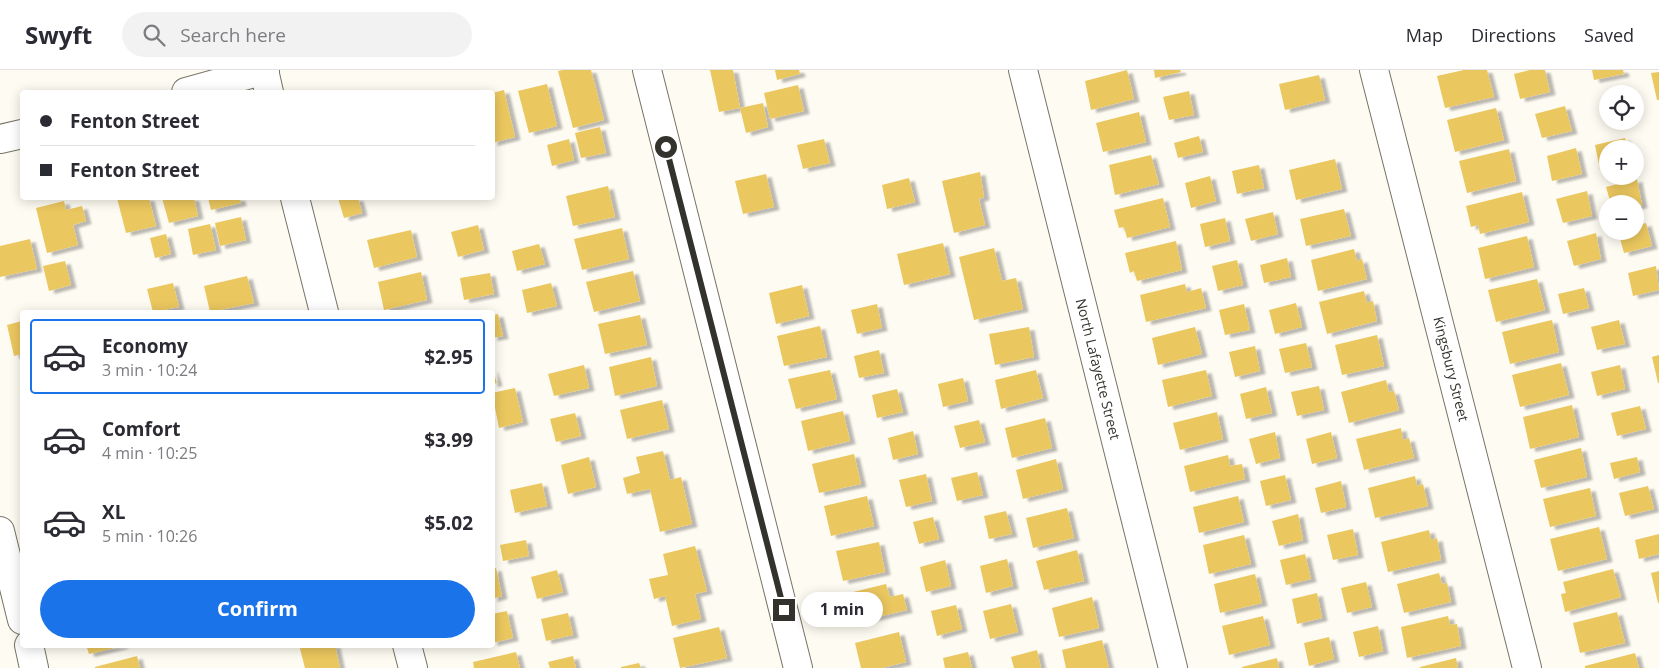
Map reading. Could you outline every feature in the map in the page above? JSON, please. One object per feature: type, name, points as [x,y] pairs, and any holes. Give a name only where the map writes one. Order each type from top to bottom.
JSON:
[{"type":"street","points":[[193,90],[264,70],[269,90]]},
{"type":"street","points":[[647,70],[798,668]]},
{"type":"street","name":"North Lafayette Street","points":[[1023,70],[1173,668]]},
{"type":"street","name":"Kingsbury Street","points":[[1374,70],[1527,668]]},
{"type":"street","points":[[0,139],[20,134]]},
{"type":"street","points":[[296,200],[324,310]]},
{"type":"street","points":[[0,531],[20,612]]},
{"type":"street","points":[[30,648],[34,668]]},
{"type":"street","points":[[408,648],[413,668]]},
{"type":"building","points":[[591,70],[604,120],[573,128],[558,71]]},
{"type":"building","points":[[710,70],[733,70],[740,108],[719,112]]},
{"type":"building","points":[[775,70],[799,70],[800,74],[777,80]]},
{"type":"building","points":[[1127,70],[1134,99],[1091,110],[1085,81]]},
{"type":"building","points":[[1154,70],[1180,70],[1181,72],[1155,78]]},
{"type":"building","points":[[1464,70],[1487,70],[1494,97],[1445,108],[1437,76]]},
{"type":"building","points":[[1530,70],[1545,70],[1550,92],[1520,99],[1514,74]]},
{"type":"building","points":[[1592,70],[1623,70],[1624,74],[1594,80]]},
{"type":"building","points":[[1659,72],[1659,100],[1657,100],[1651,73]]},
{"type":"building","points":[[1319,75],[1325,100],[1285,110],[1279,84]]},
{"type":"building","points":[[547,84],[557,126],[529,133],[518,91]]},
{"type":"building","points":[[798,85],[804,111],[770,119],[764,93]]},
{"type":"building","points":[[504,90],[515,137],[495,142],[495,92]]},
{"type":"building","points":[[1189,91],[1194,115],[1169,120],[1163,97]]},
{"type":"building","points":[[763,103],[768,127],[746,133],[740,108]]},
{"type":"building","points":[[1565,106],[1572,131],[1542,138],[1535,114]]},
{"type":"building","points":[[1496,108],[1504,140],[1455,152],[1447,120]]},
{"type":"building","points":[[1139,112],[1146,142],[1103,152],[1096,123]]},
{"type":"building","points":[[600,127],[606,153],[581,158],[575,133]]},
{"type":"building","points":[[1199,136],[1203,152],[1178,158],[1174,143]]},
{"type":"building","points":[[569,139],[574,160],[552,166],[547,145]]},
{"type":"building","points":[[824,139],[830,163],[803,169],[797,145]]},
{"type":"building","points":[[1599,144],[1599,165],[1595,145]]},
{"type":"building","points":[[1576,148],[1582,174],[1552,181],[1547,156]]},
{"type":"building","points":[[1509,149],[1516,181],[1467,193],[1459,161]]},
{"type":"building","points":[[1151,155],[1159,184],[1115,195],[1109,165]]},
{"type":"building","points":[[1335,159],[1342,189],[1296,200],[1289,170]]},
{"type":"building","points":[[1259,165],[1264,188],[1237,194],[1232,171]]},
{"type":"building","points":[[980,172],[984,197],[979,199],[985,225],[954,233],[942,181]]},
{"type":"building","points":[[766,174],[774,207],[743,214],[735,181]]},
{"type":"building","points":[[1210,176],[1216,201],[1191,208],[1185,183]]},
{"type":"building","points":[[909,178],[915,202],[887,209],[882,185]]},
{"type":"building","points":[[1614,185],[1638,185],[1640,195],[1608,195],[1606,187]]},
{"type":"building","points":[[608,186],[615,217],[573,226],[566,196]]},
{"type":"building","points":[[1587,191],[1592,216],[1563,223],[1556,199]]},
{"type":"building","points":[[1522,192],[1529,222],[1480,234],[1478,225],[1471,227],[1466,206]]},
{"type":"building","points":[[1163,198],[1170,227],[1127,238],[1124,227],[1119,228],[1114,210]]},
{"type":"building","points":[[118,200],[150,200],[156,226],[126,233]]},
{"type":"building","points":[[163,200],[194,200],[198,216],[169,223]]},
{"type":"building","points":[[208,200],[240,200],[241,203],[211,210]]},
{"type":"building","points":[[339,200],[359,200],[362,213],[344,218]]},
{"type":"building","points":[[64,201],[66,210],[82,206],[86,221],[73,225],[78,245],[47,253],[36,208]]},
{"type":"building","points":[[1344,209],[1351,236],[1306,246],[1300,219]]},
{"type":"building","points":[[1273,212],[1278,234],[1251,241],[1245,219]]},
{"type":"building","points":[[241,217],[246,240],[220,246],[215,223]]},
{"type":"building","points":[[1225,218],[1230,241],[1205,247],[1200,224]]},
{"type":"building","points":[[1646,223],[1652,246],[1624,253],[1620,240],[1644,240],[1644,224]]},
{"type":"building","points":[[210,224],[216,250],[193,255],[188,229]]},
{"type":"building","points":[[478,225],[484,250],[458,257],[451,232]]},
{"type":"building","points":[[622,228],[629,259],[582,270],[574,239]]},
{"type":"building","points":[[411,230],[417,257],[374,268],[367,240]]},
{"type":"building","points":[[1596,233],[1601,259],[1574,266],[1567,241]]},
{"type":"building","points":[[166,234],[171,254],[155,258],[150,238]]},
{"type":"building","points":[[1527,236],[1534,267],[1485,279],[1478,248]]},
{"type":"building","points":[[30,239],[37,269],[0,277],[0,246]]},
{"type":"building","points":[[1176,241],[1182,270],[1137,281],[1134,271],[1130,273],[1125,253]]},
{"type":"building","points":[[943,243],[950,274],[904,285],[897,254]]},
{"type":"building","points":[[539,244],[545,264],[517,271],[512,251]]},
{"type":"building","points":[[994,248],[1002,281],[1016,278],[1023,309],[974,320],[959,257]]},
{"type":"building","points":[[1354,249],[1357,261],[1362,259],[1367,279],[1318,291],[1311,260]]},
{"type":"building","points":[[1287,258],[1291,277],[1264,283],[1260,265]]},
{"type":"building","points":[[1237,260],[1243,285],[1218,291],[1212,266]]},
{"type":"building","points":[[65,261],[71,285],[49,291],[43,266]]},
{"type":"building","points":[[1656,266],[1659,290],[1633,296],[1628,273]]},
{"type":"building","points":[[633,271],[640,301],[594,312],[586,282]]},
{"type":"building","points":[[421,272],[427,300],[384,310],[378,282]]},
{"type":"building","points":[[490,273],[494,294],[464,300],[460,278]]},
{"type":"building","points":[[247,276],[254,303],[220,310],[210,310],[204,286]]},
{"type":"building","points":[[1537,279],[1545,310],[1496,322],[1488,290]]},
{"type":"building","points":[[173,283],[179,307],[152,310],[147,289]]},
{"type":"building","points":[[551,283],[557,306],[527,313],[522,290]]},
{"type":"building","points":[[1185,284],[1187,292],[1201,288],[1206,308],[1146,322],[1140,295]]},
{"type":"building","points":[[802,285],[809,316],[776,324],[769,293]]},
{"type":"building","points":[[1584,288],[1589,308],[1563,314],[1558,294]]},
{"type":"building","points":[[1364,291],[1367,303],[1373,301],[1377,321],[1327,334],[1319,302]]},
{"type":"building","points":[[1296,303],[1302,327],[1275,334],[1269,310]]},
{"type":"building","points":[[877,304],[882,328],[857,334],[851,310]]},
{"type":"building","points":[[1244,304],[1250,330],[1225,335],[1219,310]]},
{"type":"building","points":[[495,314],[498,314],[503,336],[495,337]]},
{"type":"building","points":[[640,315],[647,345],[605,354],[598,324]]},
{"type":"building","points":[[1552,320],[1559,352],[1510,364],[1502,332]]},
{"type":"building","points":[[1619,320],[1625,344],[1597,350],[1591,327]]},
{"type":"building","points":[[20,322],[20,354],[14,356],[7,325]]},
{"type":"building","points":[[820,326],[827,357],[784,366],[777,336]]},
{"type":"building","points":[[1029,327],[1034,357],[995,365],[989,334]]},
{"type":"building","points":[[1195,327],[1202,354],[1158,365],[1152,338]]},
{"type":"building","points":[[1377,335],[1384,366],[1342,375],[1335,345]]},
{"type":"building","points":[[1306,343],[1312,367],[1285,373],[1279,349]]},
{"type":"building","points":[[1255,346],[1260,371],[1235,377],[1229,352]]},
{"type":"building","points":[[879,350],[884,373],[859,378],[854,356]]},
{"type":"building","points":[[1659,355],[1659,383],[1658,383],[1652,357]]},
{"type":"building","points":[[651,357],[657,386],[615,396],[609,367]]},
{"type":"building","points":[[1561,363],[1569,395],[1520,407],[1512,375]]},
{"type":"building","points":[[584,365],[589,388],[554,396],[548,374]]},
{"type":"building","points":[[1620,365],[1625,389],[1597,396],[1591,372]]},
{"type":"building","points":[[830,370],[837,399],[796,409],[788,379]]},
{"type":"building","points":[[1036,370],[1043,398],[1001,409],[995,380]]},
{"type":"building","points":[[1206,370],[1212,396],[1168,407],[1162,380]]},
{"type":"building","points":[[963,378],[968,401],[943,407],[938,384]]},
{"type":"building","points":[[1386,380],[1389,392],[1394,391],[1399,410],[1349,423],[1341,392]]},
{"type":"building","points":[[1319,386],[1324,410],[1297,416],[1291,392]]},
{"type":"building","points":[[1266,387],[1272,413],[1246,419],[1240,394]]},
{"type":"building","points":[[515,388],[523,422],[499,428],[495,408],[495,392]]},
{"type":"building","points":[[897,389],[903,412],[877,418],[872,395]]},
{"type":"building","points":[[662,400],[669,429],[627,439],[620,410]]},
{"type":"building","points":[[1572,405],[1579,437],[1530,449],[1523,417]]},
{"type":"building","points":[[1640,406],[1646,429],[1617,436],[1611,413]]},
{"type":"building","points":[[843,411],[850,441],[808,451],[801,421]]},
{"type":"building","points":[[1217,412],[1223,439],[1180,450],[1173,423]]},
{"type":"building","points":[[575,413],[581,436],[556,442],[550,419]]},
{"type":"building","points":[[1045,418],[1052,448],[1012,458],[1005,428]]},
{"type":"building","points":[[979,420],[985,442],[960,448],[954,426]]},
{"type":"building","points":[[1401,428],[1403,440],[1409,438],[1414,458],[1364,470],[1356,439]]},
{"type":"building","points":[[913,431],[918,454],[893,460],[888,438]]},
{"type":"building","points":[[1275,432],[1280,458],[1256,464],[1249,439]]},
{"type":"building","points":[[1331,432],[1337,458],[1312,464],[1306,439]]},
{"type":"building","points":[[1581,448],[1587,477],[1541,488],[1534,460]]},
{"type":"building","points":[[663,451],[670,480],[681,477],[692,524],[660,532],[650,489],[627,494],[623,478],[640,473],[636,457]]},
{"type":"building","points":[[854,454],[861,484],[819,493],[812,464]]},
{"type":"building","points":[[1228,455],[1230,466],[1242,464],[1245,479],[1190,492],[1184,466]]},
{"type":"building","points":[[589,457],[596,487],[568,494],[561,465]]},
{"type":"building","points":[[1637,457],[1640,472],[1614,479],[1610,463]]},
{"type":"building","points":[[1056,459],[1063,489],[1023,499],[1016,470]]},
{"type":"building","points":[[977,472],[983,495],[957,501],[951,478]]},
{"type":"building","points":[[926,474],[932,501],[906,507],[899,480]]},
{"type":"building","points":[[1285,475],[1291,500],[1266,506],[1260,481]]},
{"type":"building","points":[[1415,476],[1417,486],[1423,484],[1428,506],[1375,518],[1368,488]]},
{"type":"building","points":[[1341,481],[1346,507],[1321,513],[1315,488]]},
{"type":"building","points":[[542,483],[547,506],[515,513],[510,490]]},
{"type":"building","points":[[1648,486],[1654,509],[1625,516],[1619,493]]},
{"type":"building","points":[[1590,488],[1596,516],[1550,527],[1543,499]]},
{"type":"building","points":[[867,496],[874,526],[831,536],[824,506]]},
{"type":"building","points":[[1238,496],[1244,522],[1199,533],[1193,507]]},
{"type":"building","points":[[1067,508],[1074,538],[1033,548],[1026,518]]},
{"type":"building","points":[[1006,511],[1012,534],[989,539],[984,516]]},
{"type":"building","points":[[1298,514],[1303,540],[1279,546],[1272,521]]},
{"type":"building","points":[[933,517],[939,539],[919,544],[913,522]]},
{"type":"building","points":[[1599,527],[1607,559],[1558,571],[1550,539]]},
{"type":"building","points":[[1353,529],[1358,555],[1333,560],[1327,535]]},
{"type":"building","points":[[1429,530],[1431,540],[1437,538],[1441,560],[1388,572],[1381,542]]},
{"type":"building","points":[[1659,534],[1659,554],[1639,559],[1635,540]]},
{"type":"building","points":[[1244,535],[1251,564],[1209,574],[1203,545]]},
{"type":"building","points":[[526,540],[529,556],[503,561],[500,545]]},
{"type":"building","points":[[879,542],[885,572],[843,581],[836,551]]},
{"type":"building","points":[[695,546],[707,591],[695,594],[701,619],[672,626],[665,596],[654,599],[649,579],[668,575],[663,554]]},
{"type":"building","points":[[1077,550],[1084,581],[1044,590],[1036,561]]},
{"type":"building","points":[[1305,554],[1311,579],[1286,585],[1280,560]]},
{"type":"building","points":[[1007,559],[1013,586],[986,593],[980,566]]},
{"type":"building","points":[[945,560],[951,586],[926,592],[920,567]]},
{"type":"building","points":[[495,568],[502,596],[495,598]]},
{"type":"building","points":[[1613,569],[1621,597],[1565,612],[1561,594],[1566,593],[1563,582]]},
{"type":"building","points":[[557,570],[563,592],[537,599],[531,577]]},
{"type":"building","points":[[1659,571],[1659,603],[1658,603],[1651,573]]},
{"type":"building","points":[[1439,573],[1442,584],[1447,583],[1451,602],[1404,613],[1397,584]]},
{"type":"building","points":[[1255,574],[1262,603],[1220,613],[1214,584]]},
{"type":"building","points":[[1366,582],[1372,607],[1347,613],[1341,588]]},
{"type":"building","points":[[886,584],[890,597],[903,594],[907,610],[852,623],[845,594]]},
{"type":"building","points":[[1317,593],[1322,618],[1297,624],[1292,599]]},
{"type":"building","points":[[1092,597],[1099,628],[1059,637],[1052,608]]},
{"type":"building","points":[[1011,604],[1018,632],[990,639],[983,611]]},
{"type":"building","points":[[956,605],[962,629],[937,636],[931,611]]},
{"type":"building","points":[[507,611],[513,638],[495,642],[495,613]]},
{"type":"building","points":[[1617,612],[1625,643],[1580,653],[1573,623]]},
{"type":"building","points":[[568,613],[573,635],[546,641],[541,619]]},
{"type":"building","points":[[1263,616],[1270,645],[1229,655],[1222,626]]},
{"type":"building","points":[[1448,616],[1450,625],[1457,624],[1461,646],[1407,658],[1401,627]]},
{"type":"building","points":[[1378,626],[1383,651],[1359,657],[1353,632]]},
{"type":"building","points":[[719,627],[727,658],[680,668],[673,638]]},
{"type":"building","points":[[899,632],[906,662],[882,668],[861,668],[855,643]]},
{"type":"building","points":[[1329,637],[1334,659],[1309,666],[1304,643]]},
{"type":"building","points":[[1102,640],[1109,668],[1066,668],[1062,650]]},
{"type":"building","points":[[87,648],[114,648],[89,654]]},
{"type":"building","points":[[300,648],[336,648],[340,668],[305,668]]},
{"type":"building","points":[[1037,650],[1041,668],[1014,668],[1011,657]]},
{"type":"building","points":[[516,652],[520,668],[474,668],[473,662]]},
{"type":"building","points":[[968,652],[972,668],[945,668],[943,658]]},
{"type":"building","points":[[1635,653],[1639,668],[1585,668],[1585,666]]},
{"type":"building","points":[[137,656],[140,668],[95,668],[95,667]]},
{"type":"building","points":[[573,656],[576,668],[550,668],[548,662]]},
{"type":"building","points":[[1277,658],[1279,668],[1242,668],[1242,667]]},
{"type":"building","points":[[1456,658],[1458,668],[1420,668],[1420,667]]},
{"type":"building","points":[[639,663],[641,668],[621,668],[621,667]]},
{"type":"route","points":[[666,147],[784,610]]}]
